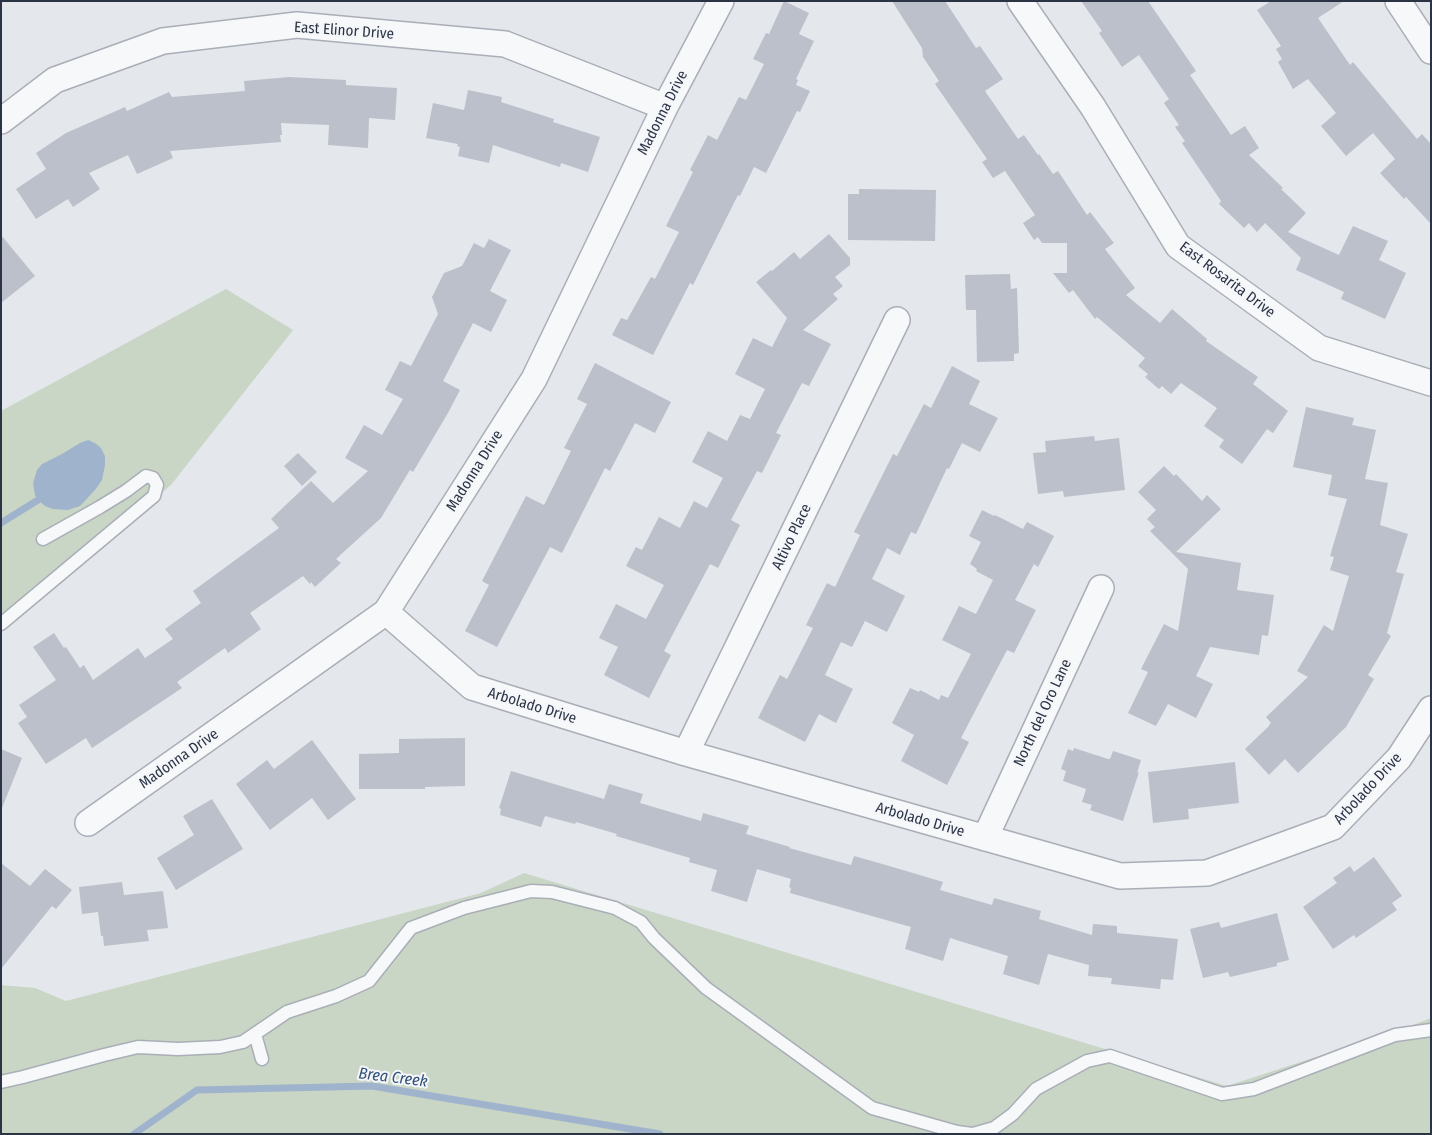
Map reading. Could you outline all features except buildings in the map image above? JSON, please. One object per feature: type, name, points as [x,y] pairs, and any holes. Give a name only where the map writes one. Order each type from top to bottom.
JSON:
[{"type":"street","name":"Madonna Drive","points":[[88,823],[386,612],[534,379],[665,107],[721,1]]},
{"type":"street","name":"East Rosarita Drive","points":[[1020,1],[1093,107],[1178,246],[1319,348],[1431,383]]},
{"type":"street","points":[[1398,1],[1431,51]]},
{"type":"street","name":"East Elinor Drive","points":[[1,121],[55,80],[163,41],[297,25],[505,44],[665,107]]},
{"type":"street","name":"Altivo Place","points":[[686,753],[897,320]]},
{"type":"street","name":"North del Oro Lane","points":[[985,838],[1102,588]]},
{"type":"street","name":"Arbolado Drive","points":[[386,612],[472,687],[686,753],[1120,876],[1206,873],[1333,827],[1399,758],[1431,709]]},
{"type":"lane","points":[[1,624],[154,496],[157,484],[153,478],[146,476],[100,507],[43,539]]},
{"type":"lane","points":[[1,1082],[23,1078],[138,1047],[178,1049],[220,1046],[243,1042],[287,1012],[336,996],[369,981],[412,928],[464,908],[531,891],[552,892],[615,908],[640,922],[706,988],[872,1108],[957,1132],[972,1134],[994,1128],[1013,1114],[1036,1089],[1087,1061],[1110,1056],[1222,1094],[1254,1089],[1395,1035],[1431,1030]]},
{"type":"lane","points":[[254,1034],[262,1059]]},
{"type":"green space","points":[[226,289],[293,330],[171,485],[1,627],[1,411]]},
{"type":"green space","points":[[524,873],[1227,1086],[1431,1018],[1431,1134],[1,1134],[1,985],[35,988],[66,1001],[481,893]]},
{"type":"water","points":[[88,440],[101,448],[105,456],[102,480],[80,506],[68,510],[53,509],[45,506],[35,495],[33,483],[37,470],[42,464]]},
{"type":"waterway","points":[[1,523],[38,500]]},
{"type":"waterway","name":"Brea Creek","points":[[134,1134],[197,1090],[372,1086],[660,1134]]}]
